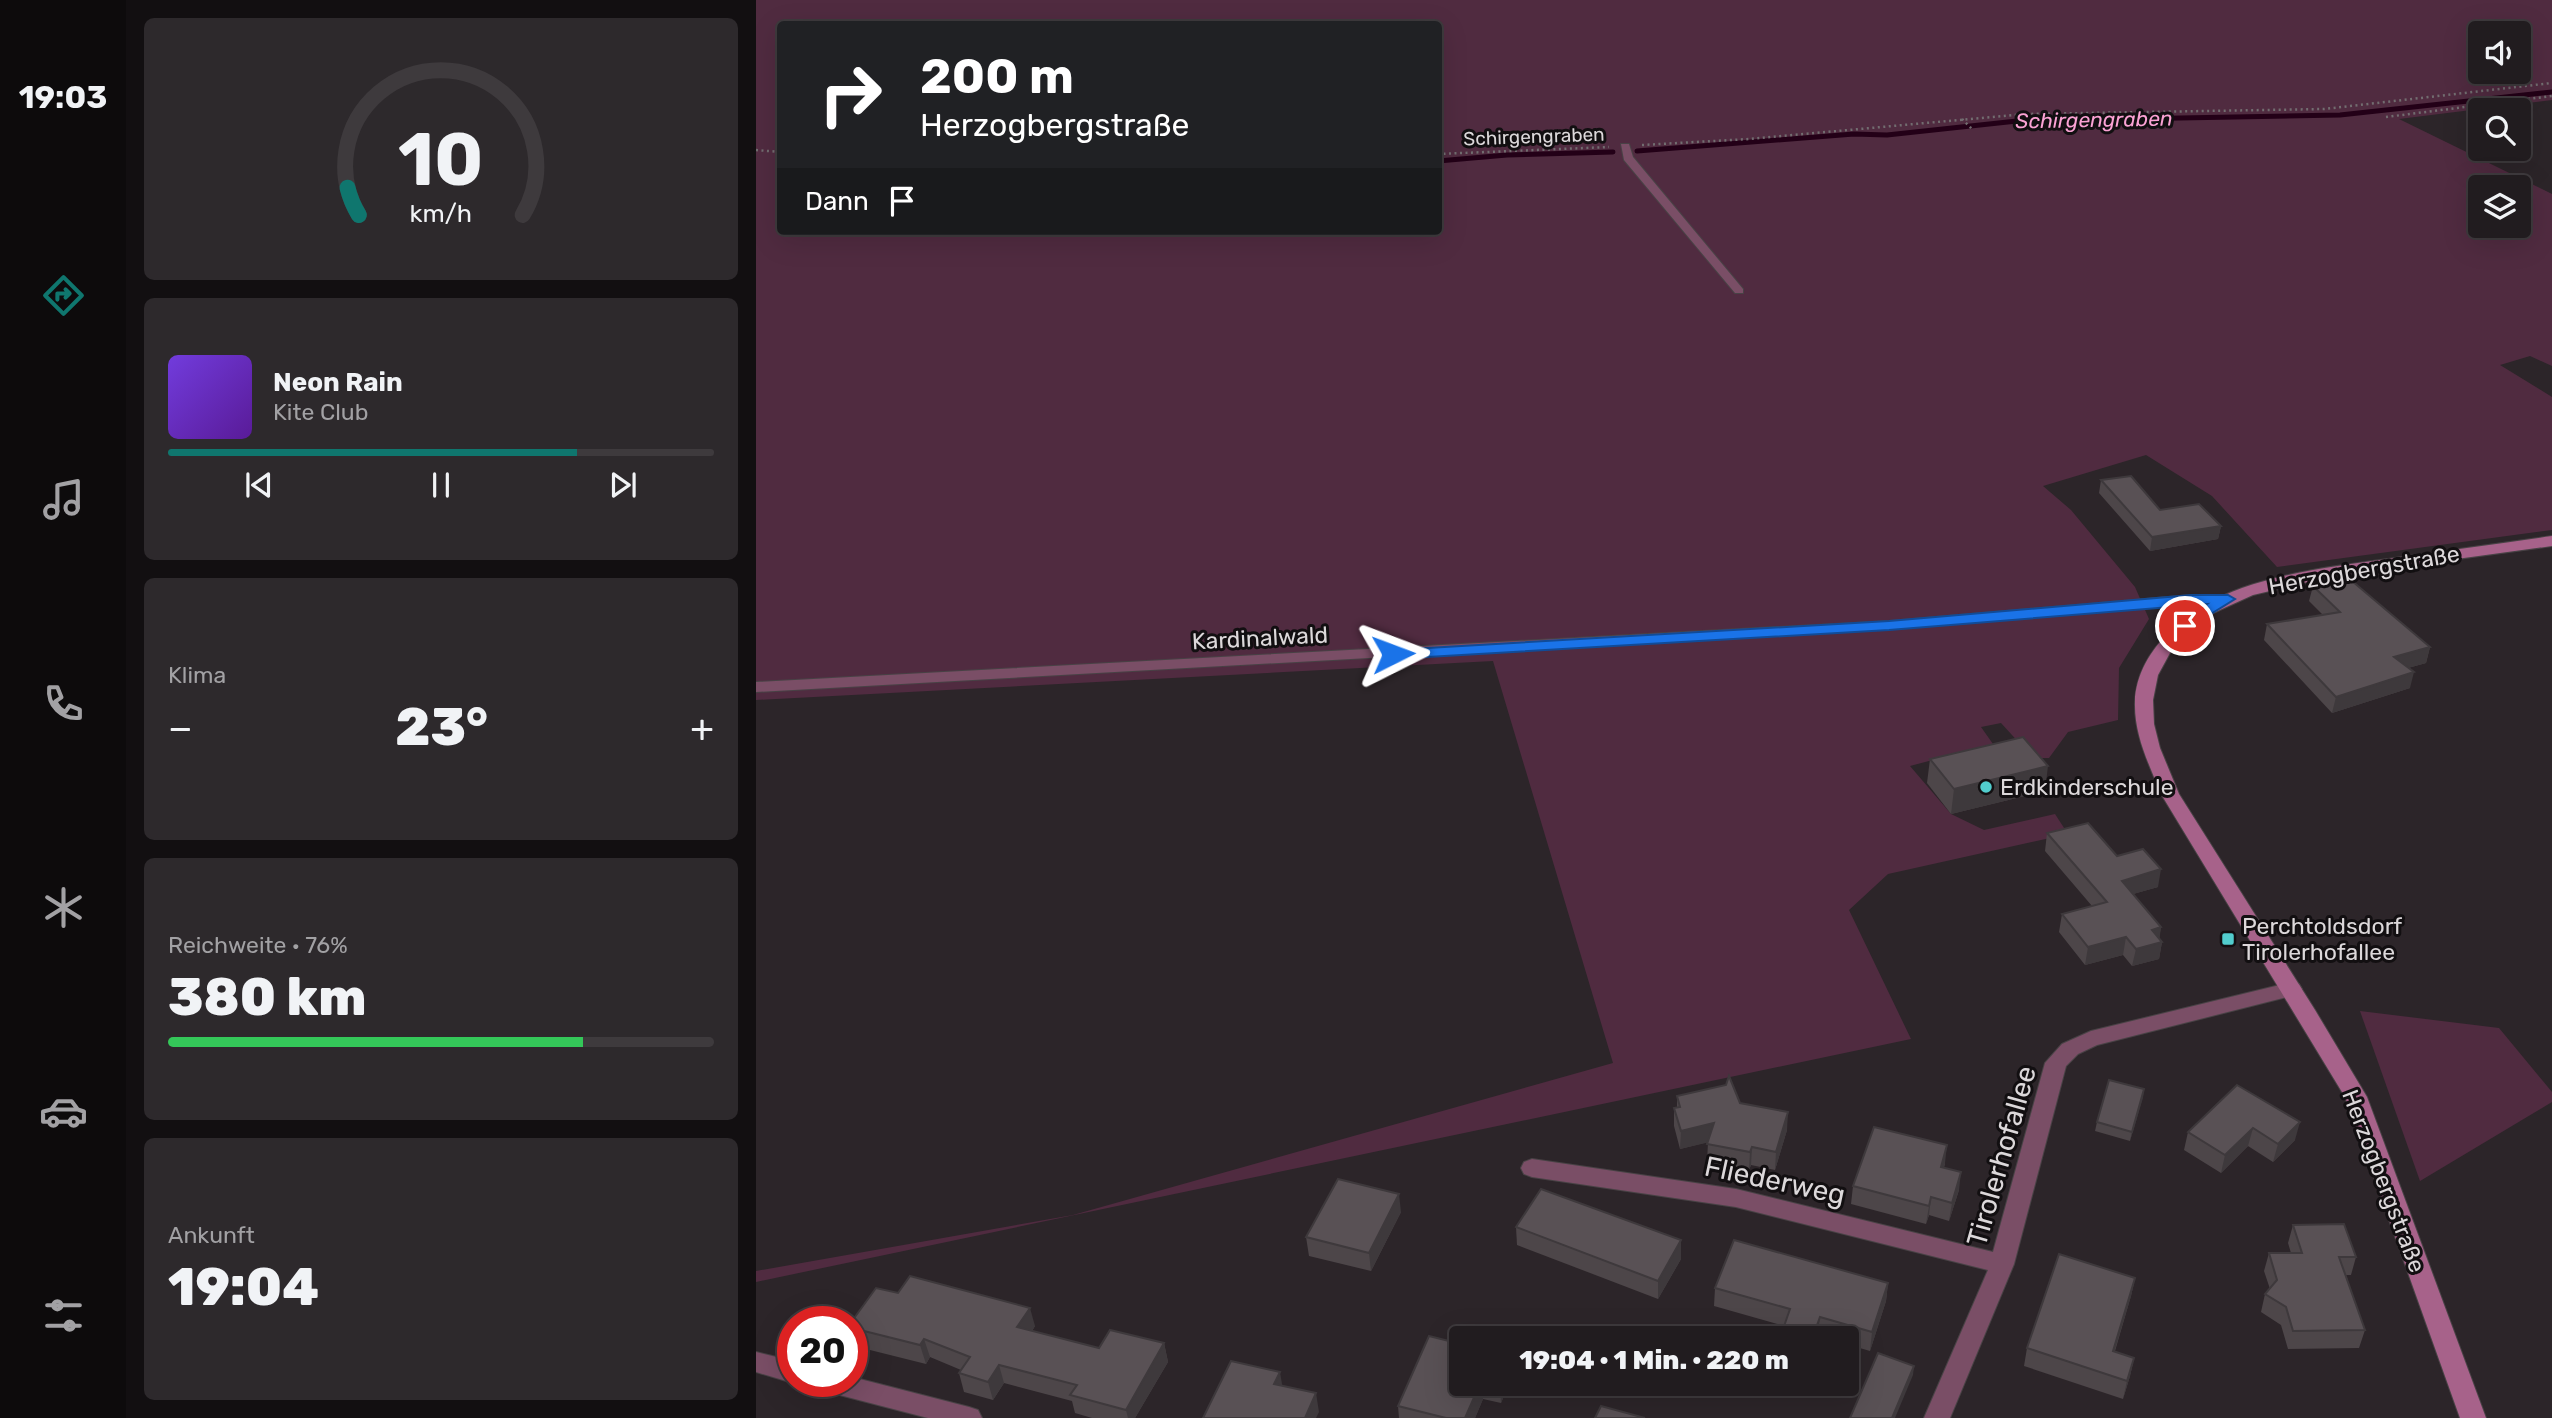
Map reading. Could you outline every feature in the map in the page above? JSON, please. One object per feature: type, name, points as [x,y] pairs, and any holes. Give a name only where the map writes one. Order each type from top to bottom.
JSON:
[{"type":"main road","name":"Herzogbergstraße","points":[[2473,1418],[2356,1097],[2170,794],[2151,748],[2144,700],[2149,674],[2163,651],[2185,626],[2228,599],[2272,583],[2333,571],[2552,541]]},
{"type":"street","name":"Tirolerhofallee","points":[[1937,1418],[2002,1264],[2056,1063],[2070,1049],[2091,1039],[2291,989]]},
{"type":"street","name":"Fliederweg","points":[[1532,1168],[1736,1198],[2002,1264]]},
{"type":"street","points":[[756,1362],[777,1367]]},
{"type":"street","points":[[868,1391],[969,1418]]},
{"type":"lane","points":[[1625,146],[1628,158],[1739,291]]},
{"type":"lane","name":"Kardinalwald","points":[[756,687],[1861,627],[2191,599],[2228,599]]},
{"type":"path","name":"Schirgengraben","points":[[1442,154],[1749,139],[2025,114],[2324,109],[2552,83]]},
{"type":"path","points":[[2386,117],[2552,96]]},
{"type":"path","points":[[1964,121],[1972,129]]},
{"type":"path","points":[[756,150],[777,152]]},
{"type":"shaded area","points":[[756,0],[2552,0],[2552,100],[2531,103],[2531,98],[2468,98],[2468,110],[2399,119],[2468,153],[2468,161],[2485,161],[2513,175],[2468,175],[2468,238],[2531,238],[2531,184],[2552,194],[2552,366],[2530,356],[2500,365],[2552,397],[2552,530],[2277,567],[2212,496],[2146,455],[2043,486],[2071,510],[2135,587],[2149,619],[2119,668],[2118,720],[2068,732],[2049,758],[2033,758],[2001,723],[1981,727],[1993,744],[1910,766],[1951,814],[1984,830],[2055,814],[2068,834],[1888,874],[1849,910],[1911,1039],[756,1282],[756,1271],[1073,1215],[1613,1063],[1493,661],[756,700]]},
{"type":"shaded area","points":[[2360,1011],[2499,1028],[2552,1092],[2552,1102],[2420,1181]]},
{"type":"building","points":[[2131,476],[2160,510],[2199,504],[2221,526],[2152,537],[2101,480]]},
{"type":"building","points":[[2352,581],[2430,647],[2394,657],[2414,672],[2336,697],[2267,624],[2340,612],[2313,586]]},
{"type":"building","points":[[2023,737],[2048,766],[1954,789],[1930,759]]},
{"type":"building","points":[[2088,823],[2117,856],[2143,849],[2161,869],[2122,881],[2161,927],[2152,930],[2162,942],[2136,949],[2126,937],[2088,947],[2062,914],[2107,902],[2047,833]]},
{"type":"building","points":[[1729,1076],[1740,1103],[1788,1112],[1776,1152],[1752,1147],[1750,1152],[1707,1144],[1714,1123],[1681,1131],[1674,1108],[1680,1107],[1677,1096],[1726,1085]]},
{"type":"building","points":[[2109,1080],[2144,1089],[2132,1132],[2097,1122]]},
{"type":"building","points":[[2237,1085],[2300,1122],[2278,1144],[2253,1128],[2225,1155],[2188,1132]]},
{"type":"building","points":[[1874,1127],[1947,1145],[1941,1167],[1961,1172],[1952,1203],[1931,1197],[1929,1206],[1853,1186]]},
{"type":"building","points":[[1338,1179],[1399,1194],[1369,1253],[1306,1237]]},
{"type":"building","points":[[1541,1189],[1681,1240],[1658,1281],[1516,1227]]},
{"type":"building","points":[[2344,1224],[2356,1257],[2339,1257],[2365,1330],[2293,1331],[2286,1307],[2265,1294],[2277,1280],[2269,1253],[2302,1253],[2293,1225]]},
{"type":"building","points":[[1734,1240],[1888,1283],[1872,1332],[1859,1326],[1820,1317],[1817,1326],[1784,1326],[1790,1309],[1715,1288]]},
{"type":"building","points":[[2059,1254],[2135,1278],[2113,1351],[2134,1358],[2127,1381],[2027,1348]]},
{"type":"building","points":[[910,1276],[1030,1308],[1017,1327],[1099,1348],[1110,1330],[1164,1343],[1126,1410],[1070,1395],[1077,1385],[999,1365],[988,1382],[959,1373],[970,1357],[924,1339],[920,1345],[868,1332],[868,1306],[863,1306],[876,1288],[898,1293]]},
{"type":"building","points":[[1429,1336],[1449,1341],[1449,1396],[1475,1396],[1465,1418],[1446,1418],[1398,1406]]},
{"type":"building","points":[[1878,1353],[1914,1366],[1892,1418],[1850,1418]]},
{"type":"building","points":[[1231,1361],[1280,1372],[1274,1384],[1316,1393],[1305,1418],[1203,1418]]},
{"type":"building","points":[[1601,1406],[1645,1418],[1595,1418]]},
{"type":"waterway","name":"Schirgengraben","points":[[1637,151],[1854,134],[1887,135],[2017,121],[2340,115],[2552,92]]},
{"type":"waterway","name":"Schirgengraben","points":[[1442,161],[1507,155],[1613,152]]},
{"type":"place","name":"Erdkinderschule","points":[[1986,787]]},
{"type":"place","name":"Perchtoldsdorf Tirolerhofallee","points":[[2228,939]]},
{"type":"route","points":[[1393,654],[1889,625],[2191,599],[2228,599],[2185,626]]}]
